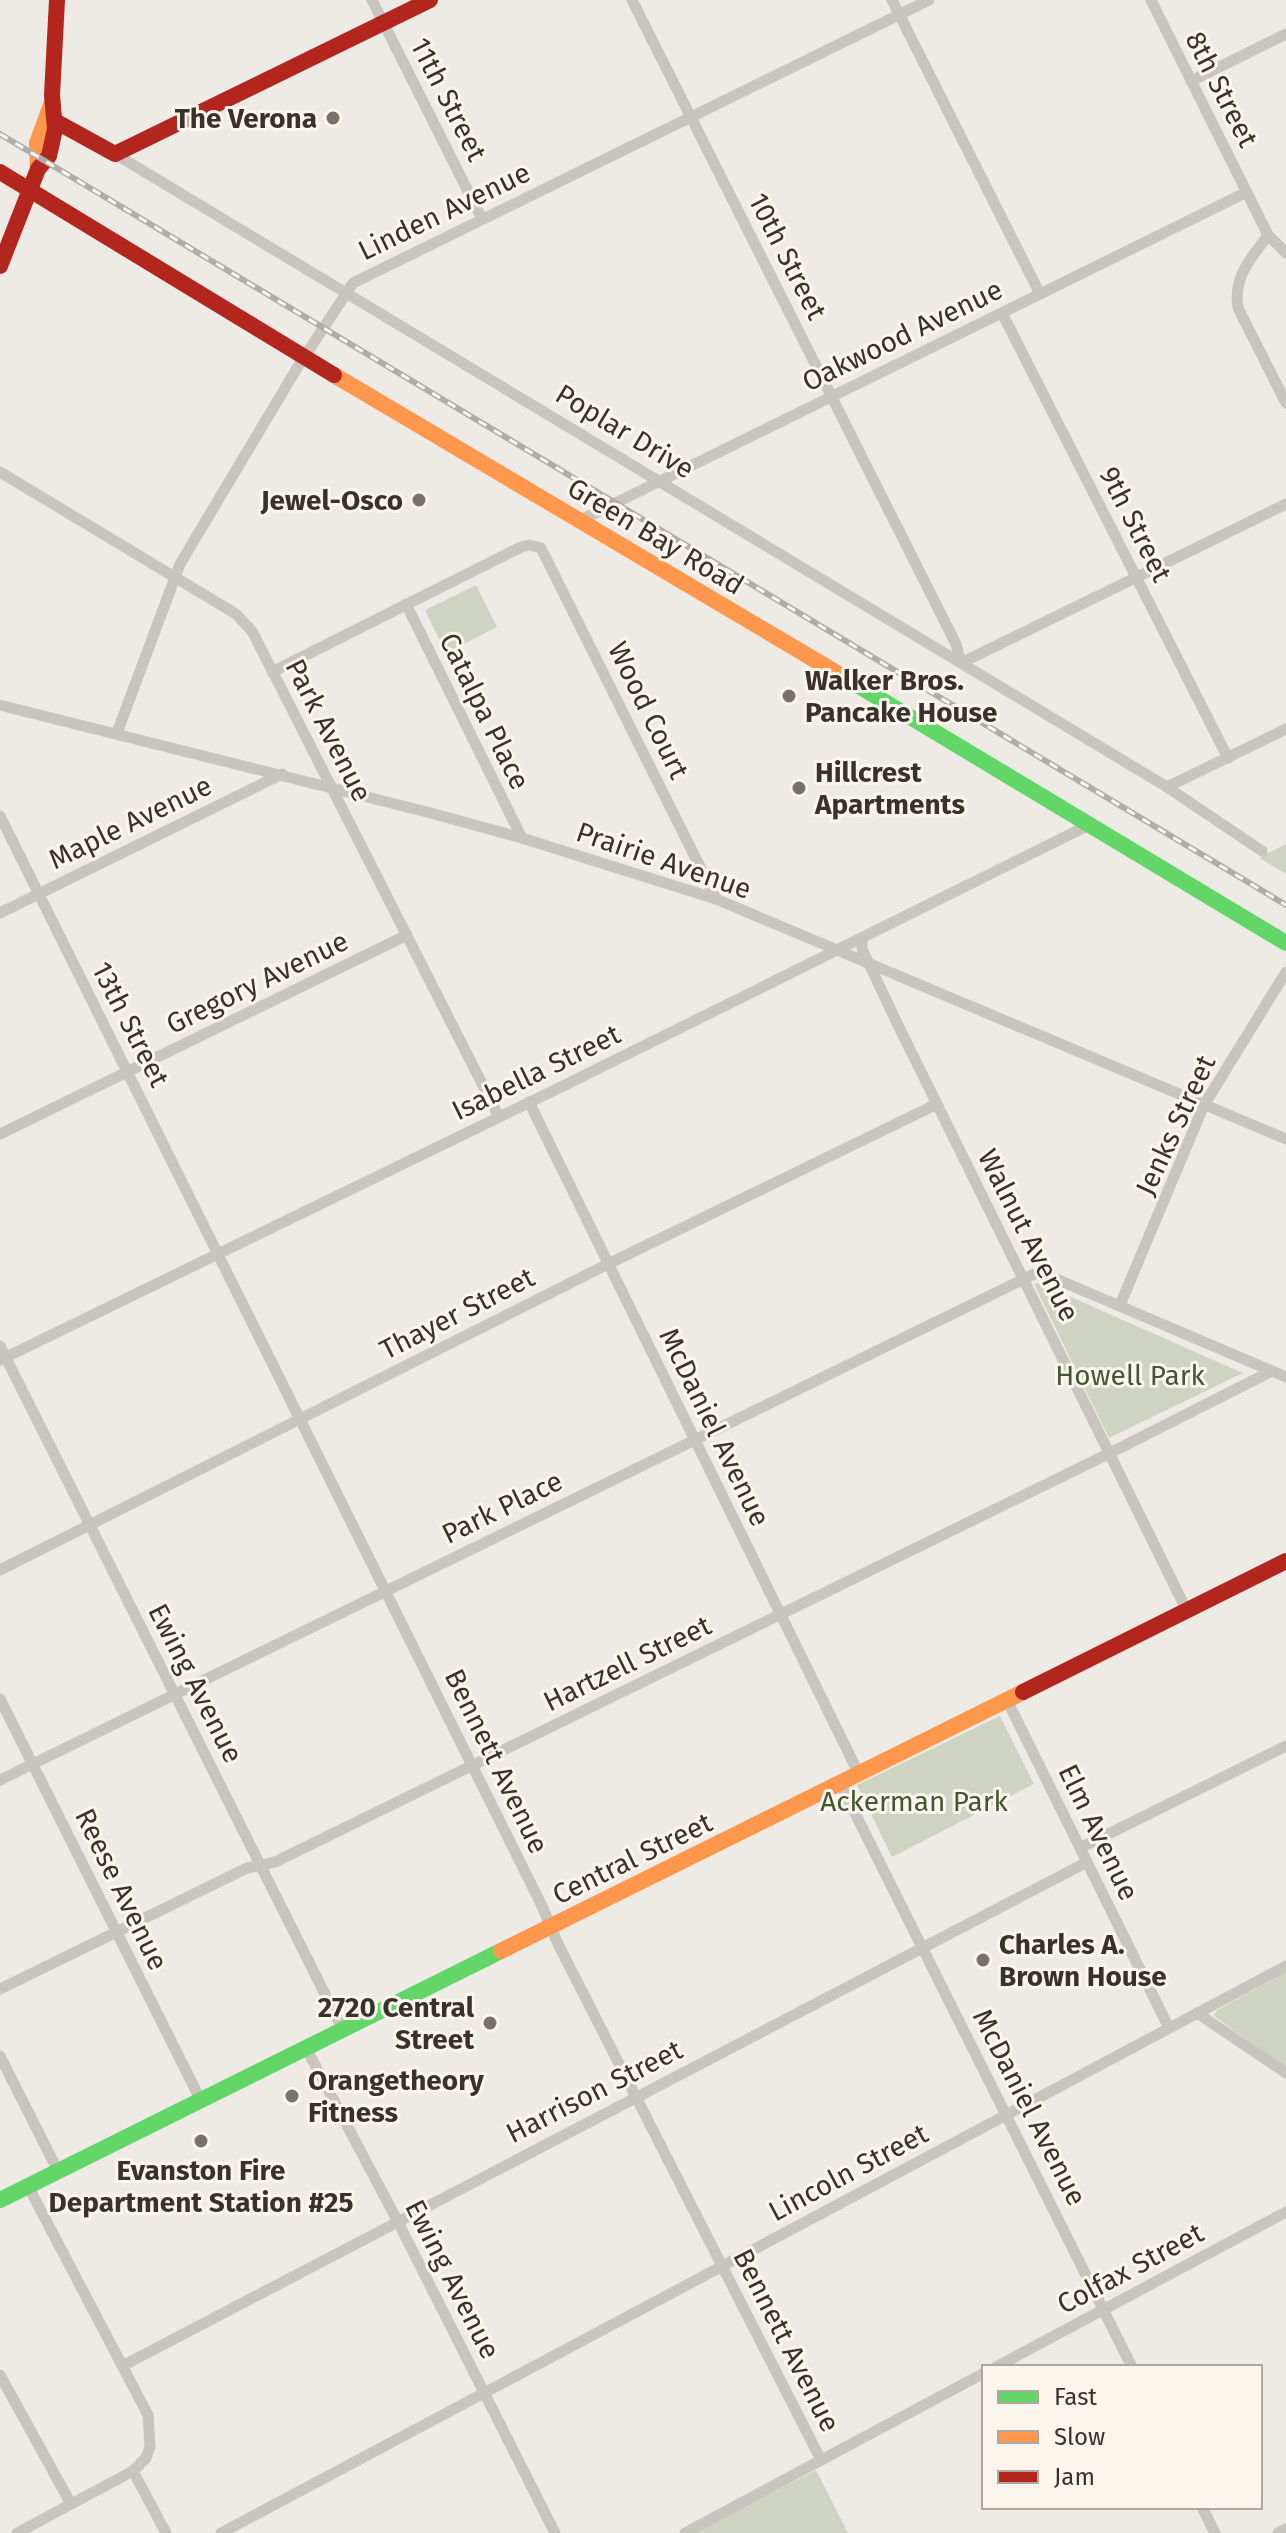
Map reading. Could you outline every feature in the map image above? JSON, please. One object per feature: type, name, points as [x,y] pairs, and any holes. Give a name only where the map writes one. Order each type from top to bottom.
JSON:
[{"type":"main road","points":[[0,266],[29,189],[38,169],[49,156],[55,121],[52,102],[57,0]]},
{"type":"main road","points":[[115,154],[430,0]]},
{"type":"main road","points":[[38,169],[35,155],[38,138],[52,102]]},
{"type":"main road","name":"Poplar Drive","points":[[55,121],[115,154]]},
{"type":"main road","name":"Green Bay Road","points":[[0,172],[1286,943]]},
{"type":"main road","name":"Central Street","points":[[0,2200],[1286,1561]]},
{"type":"street","name":"11th Street","points":[[372,0],[482,219]]},
{"type":"street","name":"10th Street","points":[[632,0],[956,644],[961,663]]},
{"type":"street","points":[[892,0],[1040,294]]},
{"type":"street","name":"Linden Avenue","points":[[117,733],[175,576],[304,357],[353,283],[929,0]]},
{"type":"street","name":"8th Street","points":[[1151,0],[1268,235],[1286,253]]},
{"type":"street","points":[[1191,81],[1286,34]]},
{"type":"street","name":"Poplar Drive","points":[[115,154],[1167,787],[1262,851]]},
{"type":"street","name":"Oakwood Avenue","points":[[579,521],[1248,195]]},
{"type":"street","points":[[1268,235],[1238,278],[1236,297],[1238,308],[1286,403]]},
{"type":"street","name":"9th Street","points":[[1002,313],[1228,758]]},
{"type":"street","name":"Park Avenue","points":[[0,472],[175,576],[245,622],[499,1117]]},
{"type":"street","points":[[961,663],[1286,504]]},
{"type":"street","name":"Wood Court","points":[[406,604],[521,547],[535,545],[545,554],[716,899]]},
{"type":"street","points":[[272,672],[406,604]]},
{"type":"street","name":"Catalpa Place","points":[[406,604],[522,838]]},
{"type":"street","name":"Prairie Avenue","points":[[0,705],[331,786],[522,838],[716,899],[1286,1139]]},
{"type":"street","points":[[1167,787],[1286,729]]},
{"type":"street","name":"Maple Avenue","points":[[0,913],[282,774]]},
{"type":"street","name":"13th Street","points":[[0,816],[219,1253]]},
{"type":"street","name":"Isabella Street","points":[[2,1354],[499,1117],[1091,824]]},
{"type":"street","name":"Gregory Avenue","points":[[0,1134],[407,935]]},
{"type":"street","name":"Walnut Avenue","points":[[862,938],[862,949],[870,966],[1187,1611]]},
{"type":"street","name":"Jenks Street","points":[[1120,1305],[1204,1105],[1286,972]]},
{"type":"street","name":"McDaniel Avenue","points":[[529,1102],[859,1774]]},
{"type":"street","name":"Thayer Street","points":[[0,1570],[608,1264],[937,1104]]},
{"type":"street","name":"Bennett Avenue","points":[[219,1253],[551,1927],[821,2460]]},
{"type":"street","points":[[1024,1277],[1042,1273],[1286,1377]]},
{"type":"street","name":"Park Place","points":[[0,1780],[1024,1277]]},
{"type":"street","name":"Ewing Avenue","points":[[2,1354],[343,2030]]},
{"type":"street","name":"Hartzell Street","points":[[0,1989],[247,1868],[275,1862],[1272,1371]]},
{"type":"street","name":"Reese Avenue","points":[[0,1699],[201,2101]]},
{"type":"street","name":"Elm Avenue","points":[[1007,1700],[1169,2028]]},
{"type":"street","points":[[1080,1848],[1286,1746]]},
{"type":"street","name":"McDaniel Avenue","points":[[840,1783],[1131,2365]]},
{"type":"street","name":"Harrison Street","points":[[124,2365],[1087,1862]]},
{"type":"street","name":"Lincoln Street","points":[[221,2533],[1286,1966]]},
{"type":"street","points":[[1197,2013],[1286,2073]]},
{"type":"street","name":"Ewing Avenue","points":[[306,2048],[555,2533]]},
{"type":"street","points":[[0,2056],[58,2171]]},
{"type":"street","points":[[17,2533],[133,2471],[146,2458],[150,2447],[150,2424],[124,2365],[28,2186]]},
{"type":"street","name":"Colfax Street","points":[[1000,2365],[1286,2212]]},
{"type":"street","points":[[685,2533],[982,2374]]},
{"type":"street","points":[[0,2375],[71,2504]]},
{"type":"street","points":[[133,2471],[166,2533]]},
{"type":"street","points":[[1203,2509],[1215,2533]]},
{"type":"street","points":[[1278,2533],[1286,2529]]},
{"type":"green space","points":[[476,585],[497,627],[446,653],[425,610]]},
{"type":"green space","points":[[1286,844],[1286,874],[1259,858]]},
{"type":"green space","name":"Howell Park","points":[[1039,1283],[1243,1373],[1109,1438],[1034,1284]]},
{"type":"green space","name":"Ackerman Park","points":[[1000,1716],[1034,1784],[892,1857],[857,1785]]},
{"type":"green space","points":[[1286,1972],[1286,2068],[1214,2016],[1217,2010]]},
{"type":"green space","points":[[816,2470],[848,2533],[694,2533]]},
{"type":"railway","points":[[0,134],[1286,905]]},
{"type":"traffic: fast","points":[[847,679],[1286,943]]},
{"type":"traffic: fast","points":[[0,2200],[501,1951]]},
{"type":"traffic: slow","points":[[38,169],[37,143],[52,102]]},
{"type":"traffic: slow","points":[[334,375],[847,679]]},
{"type":"traffic: slow","points":[[501,1951],[1023,1692]]},
{"type":"traffic: jam","points":[[0,266],[38,169],[49,156],[55,129],[52,95],[57,0]]},
{"type":"traffic: jam","points":[[55,121],[115,154],[430,0]]},
{"type":"traffic: jam","points":[[0,172],[334,375]]},
{"type":"traffic: jam","points":[[1023,1692],[1286,1561]]},
{"type":"place","name":"The Verona","points":[[333,118]]},
{"type":"place","name":"Jewel-Osco","points":[[419,500]]},
{"type":"place","name":"Walker Bros. Pancake House","points":[[789,696]]},
{"type":"place","name":"Hillcrest Apartments","points":[[799,788]]},
{"type":"place","name":"Charles A. Brown House","points":[[983,1960]]},
{"type":"place","name":"2720 Central Street","points":[[490,2023]]},
{"type":"place","name":"Orangetheory Fitness","points":[[292,2096]]},
{"type":"place","name":"Evanston Fire Department Station #25","points":[[201,2141]]}]
